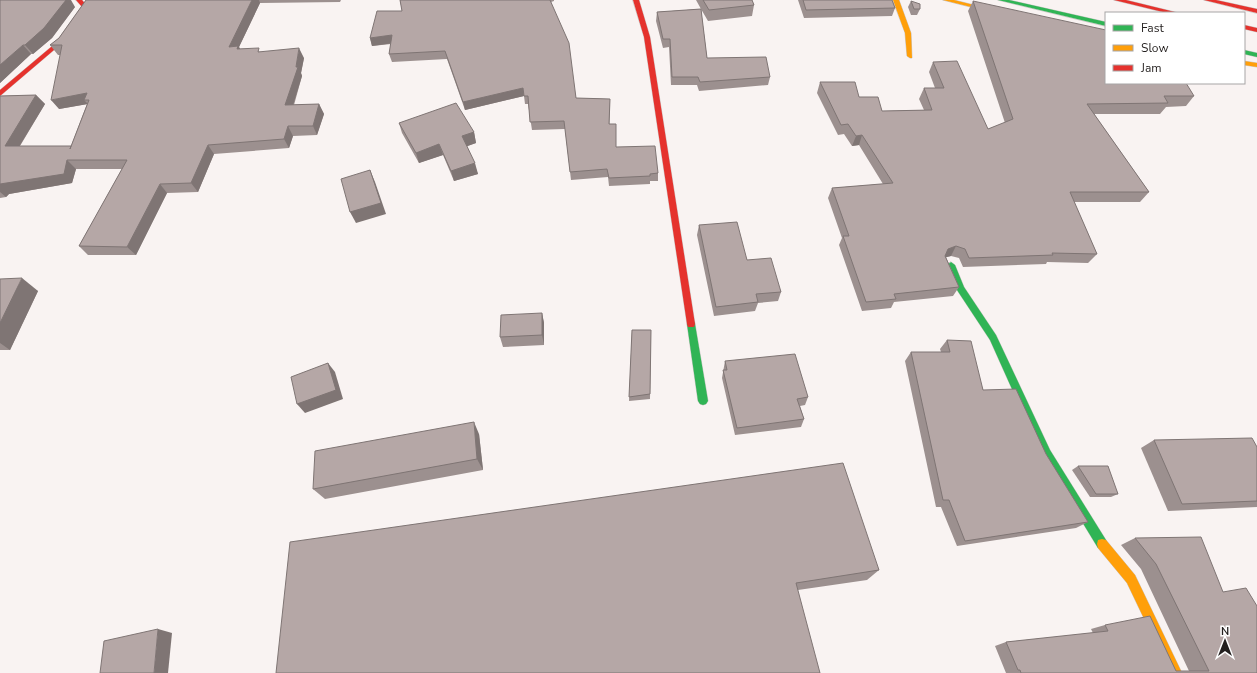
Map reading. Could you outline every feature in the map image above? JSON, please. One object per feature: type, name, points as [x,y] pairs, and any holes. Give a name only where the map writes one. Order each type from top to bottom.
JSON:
[{"type":"main road","points":[[0,94],[59,42],[85,7],[79,0]]},
{"type":"main road","points":[[636,0],[646,37],[703,401]]},
{"type":"main road","points":[[896,0],[908,33],[910,56]]},
{"type":"main road","points":[[946,0],[1006,13]]},
{"type":"main road","points":[[1001,0],[1105,24]]},
{"type":"main road","points":[[1117,0],[1171,12]]},
{"type":"main road","points":[[1207,0],[1257,11]]},
{"type":"main road","points":[[1245,27],[1257,30]]},
{"type":"main road","points":[[1245,52],[1257,55]]},
{"type":"main road","points":[[1245,63],[1257,65]]},
{"type":"main road","points":[[951,265],[960,288],[993,338],[1046,453],[1103,545],[1130,579],[1176,673]]},
{"type":"building","points":[[0,0],[66,0],[44,28],[0,65]]},
{"type":"building","points":[[86,0],[252,0],[229,47],[238,46],[237,49],[259,48],[258,52],[299,48],[296,67],[298,67],[285,105],[319,104],[313,126],[288,126],[284,139],[208,145],[191,183],[160,184],[127,247],[79,246],[127,160],[67,160],[64,174],[0,184],[0,96],[36,95],[5,146],[71,146],[70,149],[89,100],[84,100],[87,93],[51,100],[62,45],[50,45],[59,38]]},
{"type":"building","points":[[400,0],[550,0],[569,43],[576,98],[610,99],[609,124],[616,124],[616,147],[655,146],[658,173],[650,174],[650,176],[609,178],[607,169],[570,172],[564,121],[530,122],[528,96],[524,96],[523,88],[463,102],[445,51],[389,54],[392,35],[370,38],[377,11],[402,11]]},
{"type":"building","points":[[703,0],[752,0],[754,5],[709,10]]},
{"type":"building","points":[[803,0],[892,0],[895,8],[806,10]]},
{"type":"building","points":[[911,1],[920,4],[920,9],[914,9]]},
{"type":"building","points":[[973,1],[1105,30],[1105,84],[1187,84],[1194,96],[1164,96],[1168,103],[1087,104],[1149,192],[1070,192],[1097,254],[1052,253],[1053,255],[969,258],[965,249],[956,246],[948,249],[945,256],[959,287],[894,294],[896,299],[866,302],[843,236],[849,236],[832,188],[893,183],[862,135],[856,136],[848,124],[841,125],[820,82],[855,82],[859,97],[878,97],[882,111],[932,110],[924,88],[944,88],[933,62],[957,61],[988,129],[1013,119]]},
{"type":"building","points":[[701,9],[707,58],[766,57],[770,77],[700,82],[698,77],[672,77],[670,39],[663,39],[657,12]]},
{"type":"building","points":[[456,103],[474,132],[462,136],[475,163],[451,171],[439,144],[416,153],[399,123]]},
{"type":"building","points":[[370,170],[381,203],[350,212],[341,179]]},
{"type":"building","points":[[737,222],[747,260],[771,258],[781,292],[756,294],[758,302],[716,307],[699,225]]},
{"type":"building","points":[[22,278],[0,323],[0,279]]},
{"type":"building","points":[[542,313],[542,335],[500,337],[501,315]]},
{"type":"building","points":[[632,330],[651,330],[650,394],[629,397]]},
{"type":"building","points":[[947,340],[971,341],[983,390],[1016,389],[1046,454],[1088,522],[965,541],[949,500],[943,500],[911,352],[950,352]]},
{"type":"building","points":[[795,354],[808,397],[797,399],[804,419],[737,428],[723,370],[727,370],[725,361]]},
{"type":"building","points":[[328,363],[336,390],[297,404],[291,377]]},
{"type":"building","points":[[474,422],[477,459],[313,489],[315,451]]},
{"type":"building","points":[[1252,438],[1257,447],[1257,501],[1182,504],[1154,440]]},
{"type":"building","points":[[843,463],[879,570],[796,583],[820,673],[276,673],[290,542]]},
{"type":"building","points":[[1078,466],[1108,466],[1118,494],[1096,494]]},
{"type":"building","points":[[1201,537],[1223,592],[1246,588],[1257,606],[1257,673],[1021,673],[1020,670],[1018,670],[1006,642],[1108,631],[1105,625],[1150,616],[1176,671],[1209,671],[1156,564],[1135,538]]},
{"type":"building","points":[[158,629],[154,673],[100,673],[104,641]]},
{"type":"traffic: fast","points":[[1001,0],[1105,24]]},
{"type":"traffic: fast","points":[[1245,52],[1257,55]]},
{"type":"traffic: fast","points":[[951,265],[960,288],[993,338],[1046,453],[1102,544]]},
{"type":"traffic: fast","points":[[691,324],[703,401]]},
{"type":"traffic: slow","points":[[896,0],[908,33],[910,56]]},
{"type":"traffic: slow","points":[[946,0],[999,12]]},
{"type":"traffic: slow","points":[[1245,63],[1257,65]]},
{"type":"traffic: slow","points":[[1102,544],[1131,579],[1176,673]]},
{"type":"traffic: jam","points":[[0,94],[59,43],[85,7],[79,0]]},
{"type":"traffic: jam","points":[[636,0],[647,37],[691,324]]},
{"type":"traffic: jam","points":[[1117,0],[1171,12]]},
{"type":"traffic: jam","points":[[1207,0],[1257,11]]},
{"type":"traffic: jam","points":[[1245,27],[1257,30]]}]
